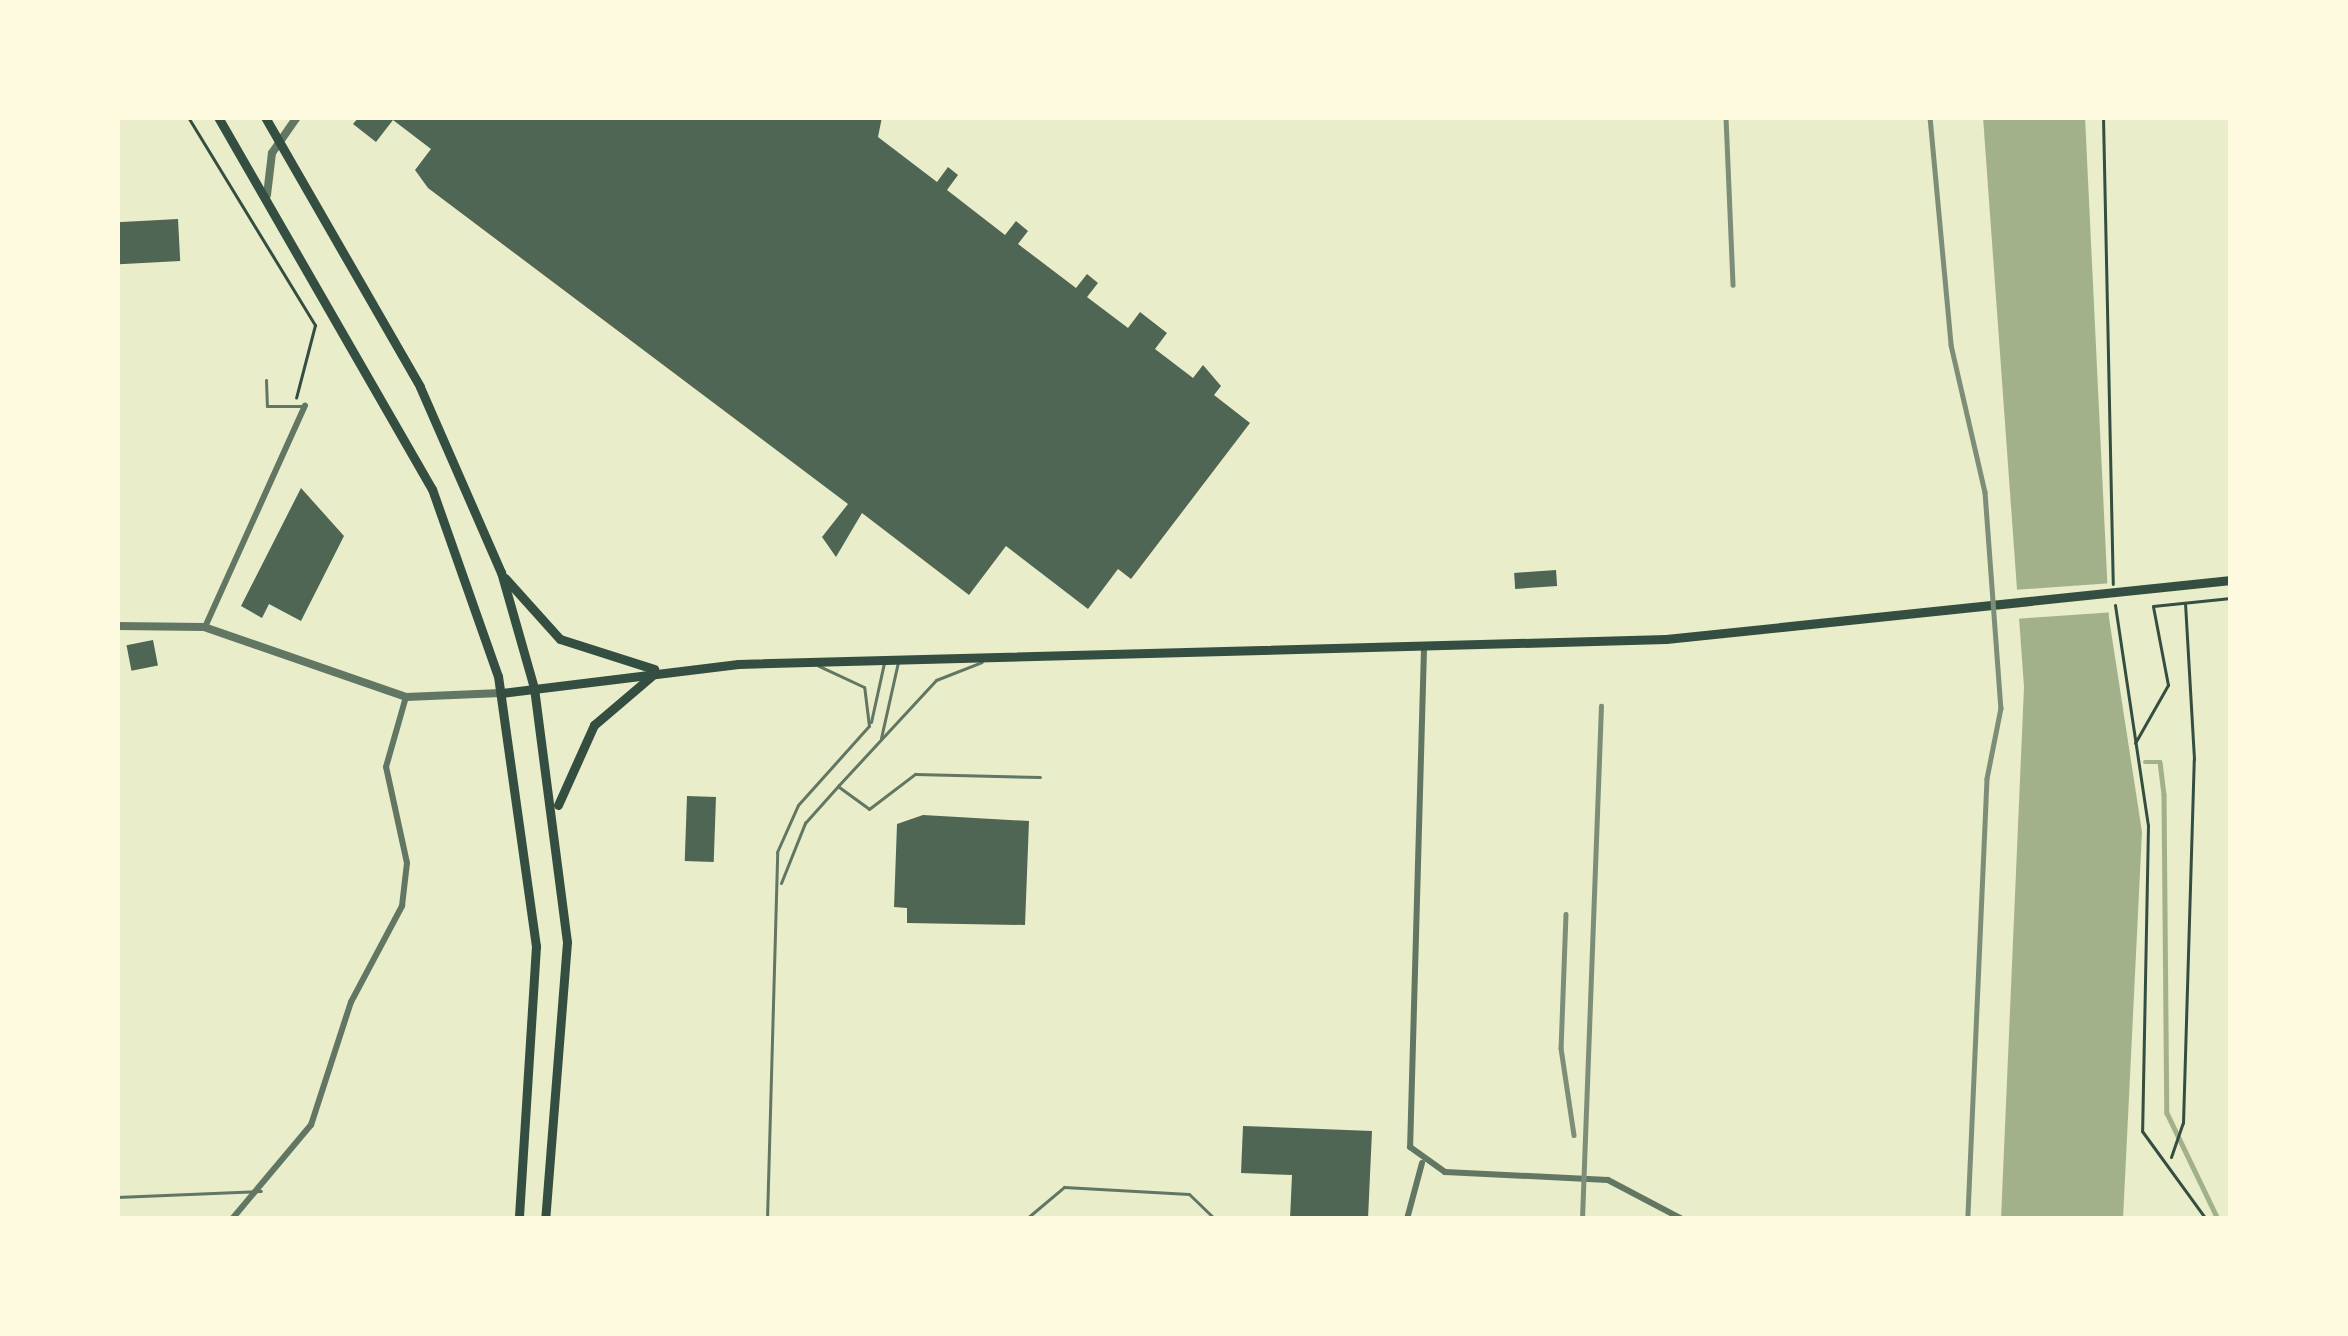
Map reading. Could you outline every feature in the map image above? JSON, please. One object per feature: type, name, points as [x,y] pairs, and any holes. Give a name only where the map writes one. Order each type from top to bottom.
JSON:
[{"type":"main road","points":[[218,117],[268,195],[432,490],[502,692],[536,946],[519,1219]]},
{"type":"main road","points":[[265,117],[420,387],[501,572],[534,688],[556,814],[566,1019],[545,1219]]},
{"type":"main road","points":[[501,572],[560,639],[659,670]]},
{"type":"main road","points":[[502,692],[659,670],[806,662],[1666,639],[2231,580]]},
{"type":"main road","points":[[556,814],[594,725],[659,670]]},
{"type":"street","points":[[268,195],[280,142],[297,117]]},
{"type":"street","points":[[204,628],[305,406]]},
{"type":"street","points":[[117,626],[204,628],[406,697],[502,692]]},
{"type":"street","points":[[1407,1219],[1422,1163],[1406,1125],[1424,649]]},
{"type":"street","points":[[232,1219],[261,1191],[311,1125],[350,1002],[402,906],[407,863],[386,767],[406,697]]},
{"type":"street","points":[[1422,1163],[1608,1180],[1682,1219]]},
{"type":"lane","points":[[266,380],[267,406],[305,406]]},
{"type":"lane","points":[[781,884],[806,823],[936,680],[991,659]]},
{"type":"lane","points":[[880,740],[897,660]]},
{"type":"lane","points":[[767,1219],[788,819],[869,726],[884,661]]},
{"type":"lane","points":[[806,662],[864,687],[869,726]]},
{"type":"lane","points":[[838,786],[869,809],[915,774],[1040,777]]},
{"type":"lane","points":[[1026,1219],[1064,1187],[1189,1194],[1215,1219]]},
{"type":"lane","points":[[117,1197],[261,1191]]},
{"type":"lane","points":[[801,1219],[848,1219]]},
{"type":"path","points":[[188,117],[315,325],[294,406]]},
{"type":"path","points":[[2103,117],[2119,507],[2112,579],[2149,847],[2142,1131],[2170,1161],[2206,1219]]},
{"type":"path","points":[[2135,743],[2168,686],[2153,606],[2231,598]]},
{"type":"path","points":[[2170,1161],[2181,1130],[2194,759],[2185,604]]},
{"type":"shaded area","points":[[1983,117],[2085,117],[2109,618],[2142,832],[2123,1219],[2001,1219],[2024,687]]},
{"type":"pier","points":[[2113,583],[2115,612],[2015,619],[2013,590]]},
{"type":"building","points":[[359,117],[882,117],[878,137],[937,182],[948,167],[958,175],[947,190],[1005,235],[1016,221],[1028,231],[1018,244],[1076,288],[1087,274],[1098,283],[1087,297],[1128,328],[1140,312],[1167,333],[1155,349],[1193,378],[1203,365],[1221,386],[1214,395],[1250,423],[1131,579],[1118,569],[1088,609],[1006,546],[969,595],[862,513],[836,557],[822,537],[848,504],[428,188],[415,170],[431,149],[393,120],[376,142],[353,124]]},
{"type":"building","points":[[178,219],[180,261],[119,264],[117,222]]},
{"type":"building","points":[[301,488],[344,536],[301,621],[269,604],[262,618],[241,606]]},
{"type":"building","points":[[1556,570],[1557,586],[1515,589],[1514,573]]},
{"type":"building","points":[[153,640],[158,666],[131,671],[126,645]]},
{"type":"building","points":[[687,796],[716,797],[714,862],[685,861]]},
{"type":"building","points":[[923,815],[1029,821],[1025,925],[907,923],[907,908],[894,907],[897,824]]},
{"type":"building","points":[[1243,1126],[1372,1131],[1368,1219],[1290,1219],[1292,1175],[1241,1173]]},
{"type":"waterway","points":[[2145,762],[2160,762],[2164,795],[2167,1113],[2218,1219]]},
{"type":"railway","points":[[1726,117],[1733,285]]},
{"type":"railway","points":[[1930,117],[1951,345],[1985,492],[2001,708],[1987,779],[1968,1219]]},
{"type":"railway","points":[[1582,1219],[1601,706]]},
{"type":"railway","points":[[1566,914],[1561,1048],[1574,1135]]}]
